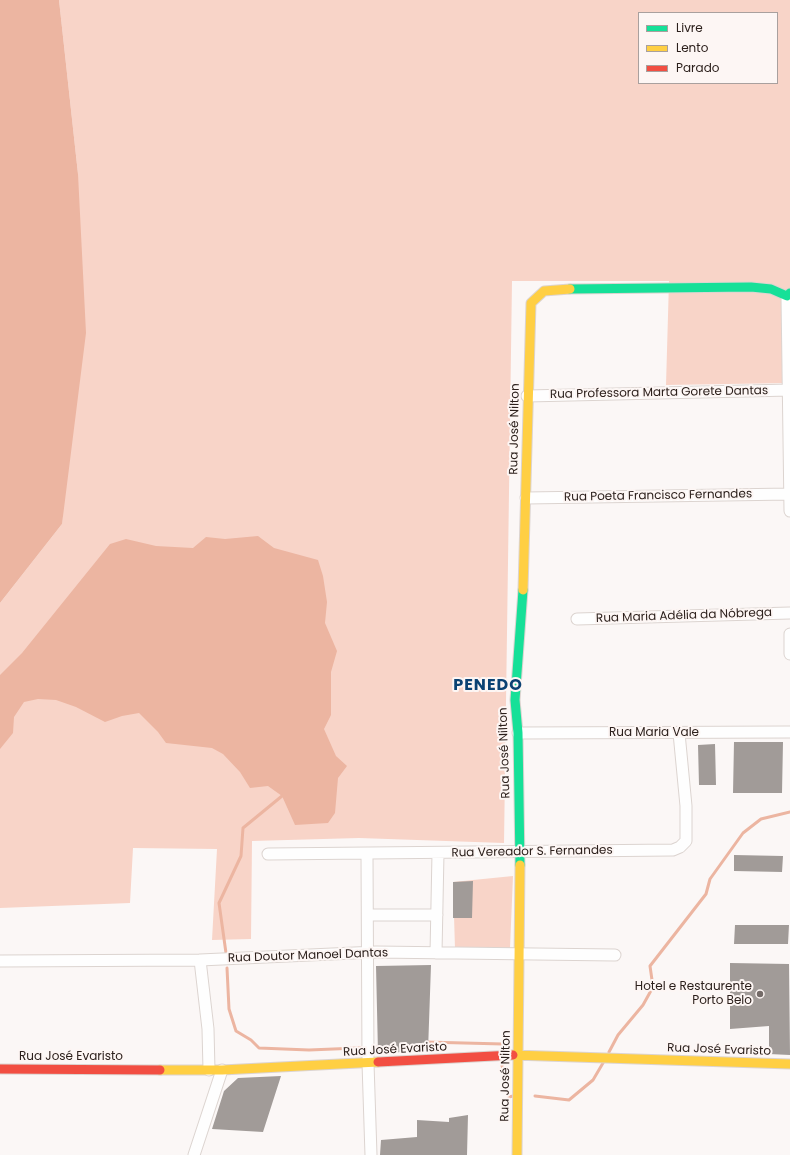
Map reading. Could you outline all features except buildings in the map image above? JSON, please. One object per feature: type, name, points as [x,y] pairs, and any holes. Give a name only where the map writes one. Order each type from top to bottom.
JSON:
[{"type":"street","name":"Rua José Nilton","points":[[517,1155],[520,852],[518,733],[515,700],[522,619],[526,498],[527,396],[531,303],[534,298],[544,291],[553,289],[751,287],[771,289],[788,294]]},
{"type":"street","points":[[788,294],[790,510]]},
{"type":"street","name":"Rua Professora Marta Gorete Dantas","points":[[527,396],[789,390]]},
{"type":"street","name":"Rua Poeta Francisco Fernandes","points":[[526,498],[790,494]]},
{"type":"street","name":"Rua Maria Adélia da Nóbrega","points":[[577,619],[790,613]]},
{"type":"street","points":[[790,634],[790,654]]},
{"type":"street","name":"Rua Maria Vale","points":[[518,733],[679,734],[790,732]]},
{"type":"street","name":"Rua Vereador S. Fernandes","points":[[268,854],[673,850],[680,848],[686,841],[686,806],[679,734]]},
{"type":"street","points":[[436,953],[438,853]]},
{"type":"street","points":[[367,854],[369,952],[368,1059],[372,1155]]},
{"type":"street","points":[[368,915],[437,915]]},
{"type":"street","name":"Rua Doutor Manoel Dantas","points":[[0,961],[200,960],[369,952],[615,955]]},
{"type":"street","points":[[200,960],[208,1029],[209,1070]]},
{"type":"street","name":"Rua José Evaristo","points":[[0,1069],[222,1070],[368,1059],[518,1055],[790,1064]]},
{"type":"street","points":[[194,1155],[222,1070]]},
{"type":"shaded area","points":[[0,0],[59,0],[78,174],[86,333],[62,524],[0,603]]},
{"type":"shaded area","points":[[59,0],[790,0],[790,383],[666,385],[669,281],[512,281],[504,843],[359,838],[252,841],[251,939],[212,940],[217,849],[133,848],[130,903],[0,908],[0,603],[62,524],[78,174]]},
{"type":"shaded area","points":[[258,536],[274,548],[318,560],[323,576],[327,602],[325,623],[337,651],[331,672],[331,715],[324,729],[336,756],[347,766],[338,778],[335,813],[328,823],[295,825],[282,796],[268,786],[250,788],[240,772],[223,754],[212,748],[166,743],[158,732],[139,713],[122,716],[105,722],[76,707],[56,700],[38,699],[24,702],[14,717],[13,733],[0,749],[0,675],[22,653],[110,544],[126,539],[156,546],[193,548],[206,537],[225,539]]},
{"type":"shaded area","points":[[513,876],[510,948],[455,949],[453,882]]},
{"type":"waterway","points":[[226,953],[219,903],[241,856],[243,828],[282,796]]},
{"type":"waterway","points":[[609,1052],[618,1035],[643,1005],[653,987],[650,966],[706,894],[710,879],[743,833],[761,819],[790,812]]},
{"type":"waterway","points":[[227,968],[229,1009],[236,1031],[251,1040],[259,1048],[309,1050],[382,1047]]},
{"type":"waterway","points":[[425,1042],[503,1044],[502,1051]]},
{"type":"waterway","points":[[501,1061],[509,1097],[513,1096]]},
{"type":"waterway","points":[[535,1096],[569,1100],[593,1080],[603,1063]]},
{"type":"traffic: fast","points":[[570,289],[751,287],[771,289],[787,296],[790,293]]},
{"type":"traffic: fast","points":[[520,865],[518,733],[515,700],[523,590]]},
{"type":"traffic: slow","points":[[523,590],[531,303],[544,291],[570,289]]},
{"type":"traffic: slow","points":[[517,1155],[520,865]]},
{"type":"traffic: slow","points":[[513,1055],[790,1064]]},
{"type":"traffic: slow","points":[[160,1070],[222,1070],[378,1062]]},
{"type":"traffic: jam","points":[[378,1062],[513,1055]]},
{"type":"traffic: jam","points":[[0,1069],[160,1070]]},
{"type":"place","name":"Hotel e Restaurente Porto Belo","points":[[760,994]]},
{"type":"district","name":"PENEDO","points":[[488,686]]}]
